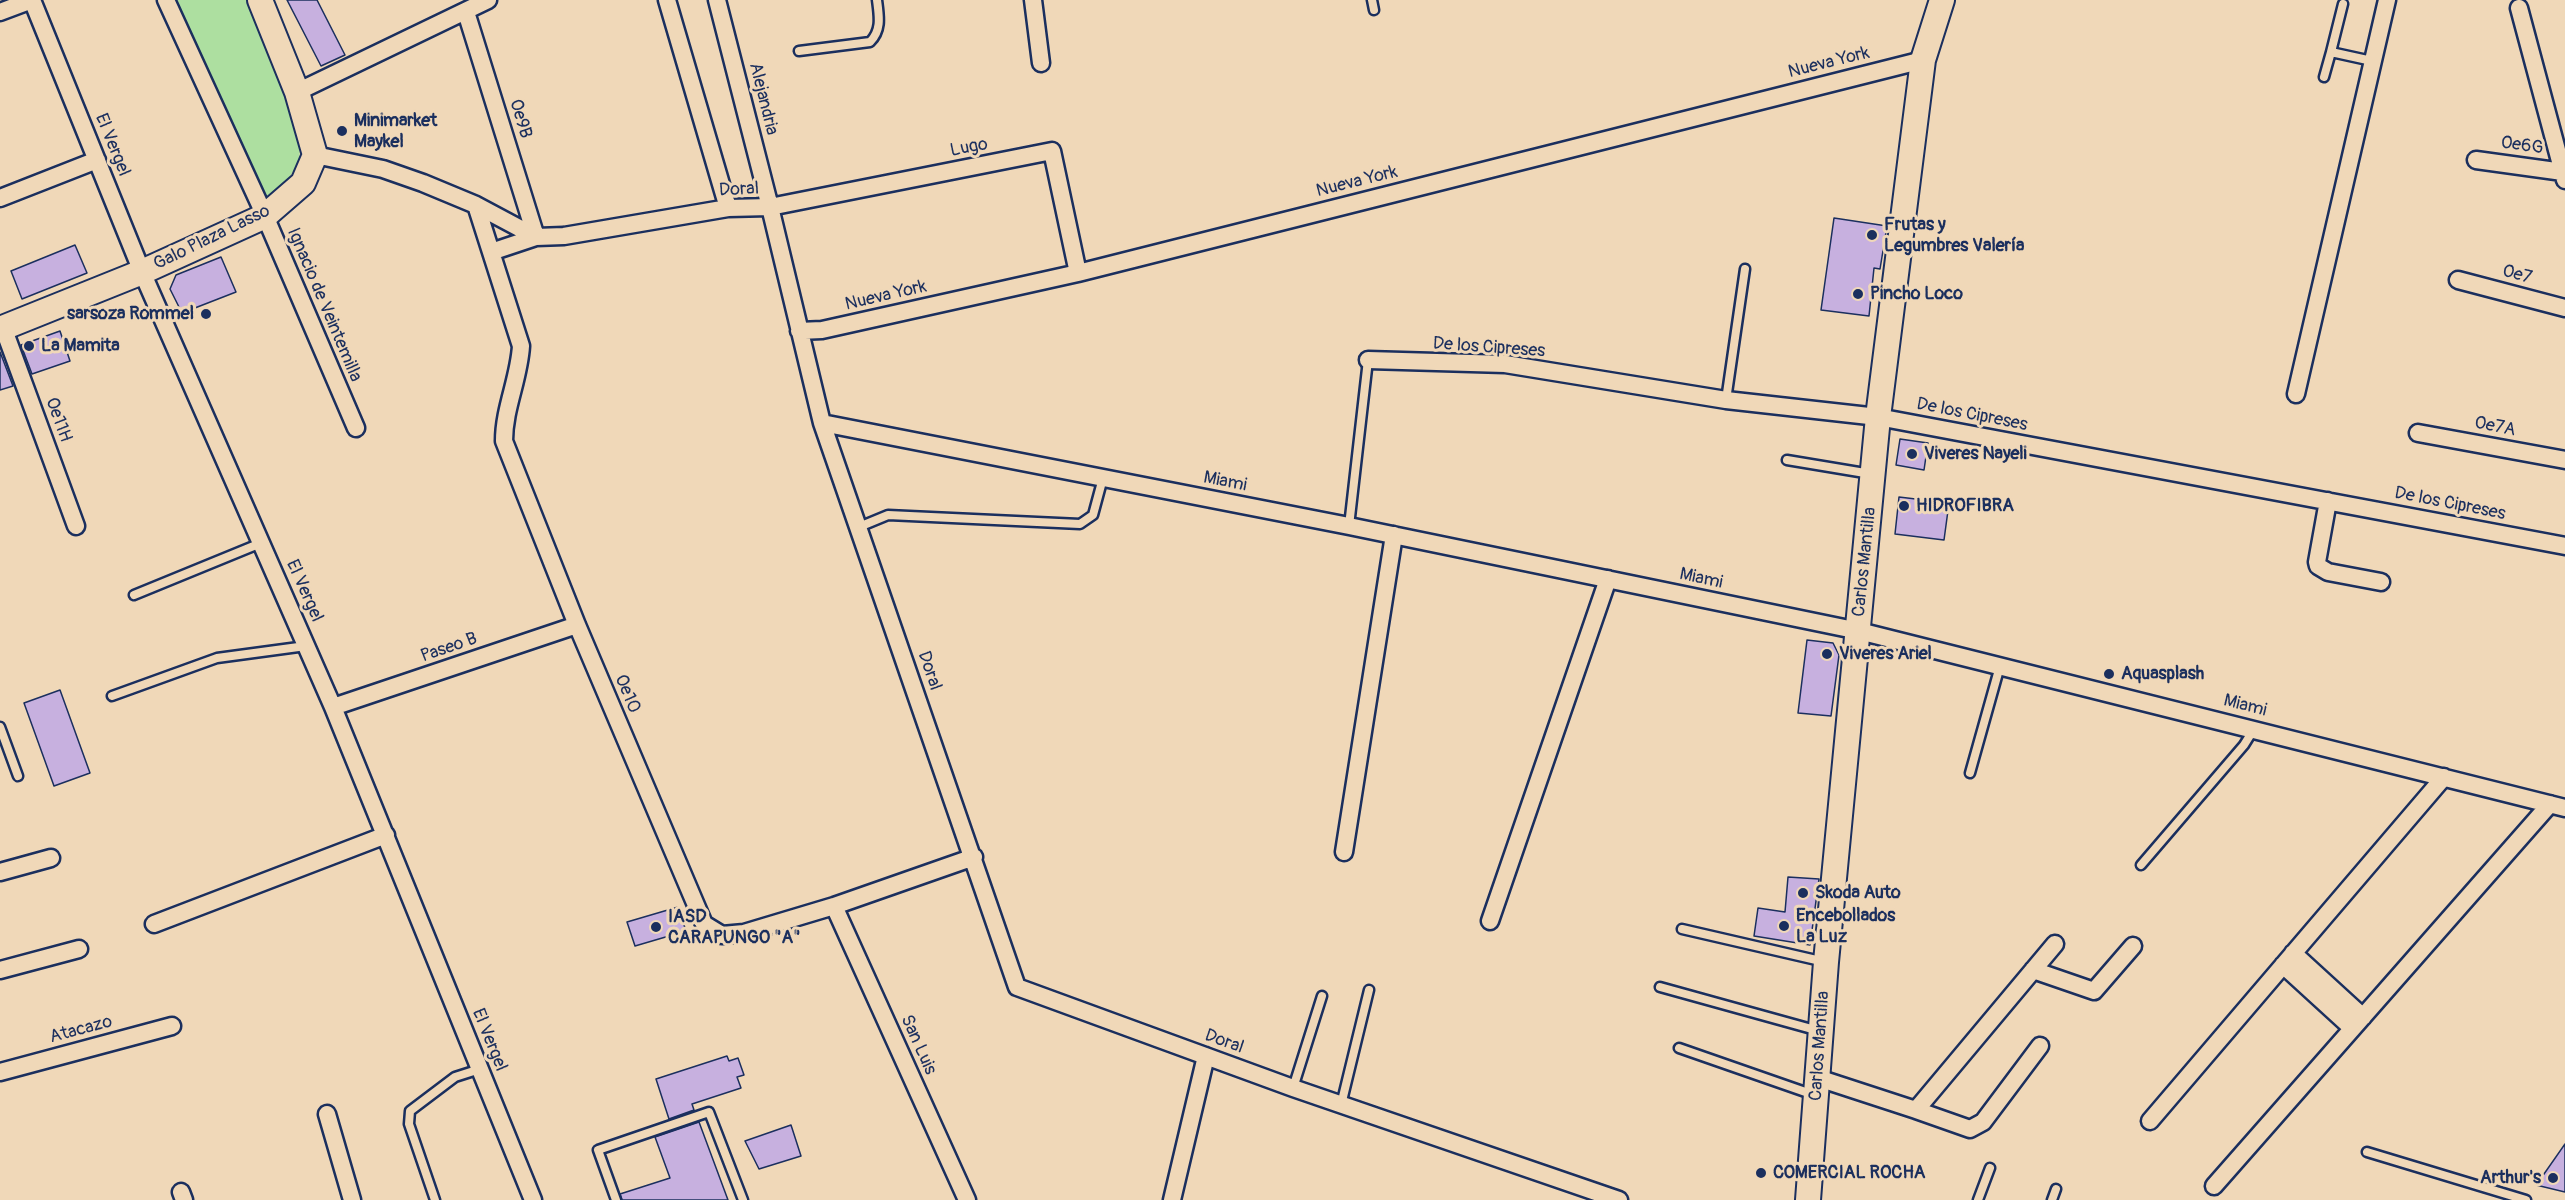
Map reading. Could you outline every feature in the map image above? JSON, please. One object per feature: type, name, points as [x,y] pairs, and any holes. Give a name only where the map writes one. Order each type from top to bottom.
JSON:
[{"type":"street","points":[[0,12],[32,0]]},
{"type":"street","name":"El Vergel","points":[[32,0],[142,272],[333,707],[533,1200]]},
{"type":"street","name":"Ignacio de Veintemilla","points":[[166,0],[265,216],[356,428]]},
{"type":"street","points":[[260,0],[297,92],[315,155],[383,169],[423,183],[476,205],[536,237]]},
{"type":"street","points":[[297,92],[488,0]]},
{"type":"street","points":[[667,0],[728,208]]},
{"type":"street","name":"Alejandria","points":[[717,0],[770,207]]},
{"type":"street","points":[[1033,0],[1041,63]]},
{"type":"street","name":"Carlos Mantilla","points":[[1808,1200],[1826,962],[1878,417],[1923,60],[1942,0]]},
{"type":"street","points":[[2296,394],[2388,0]]},
{"type":"street","points":[[2519,8],[2564,176]]},
{"type":"street","name":"Oe9B","points":[[466,12],[536,237]]},
{"type":"street","name":"Nueva York","points":[[799,331],[822,330],[1078,273],[1923,60]]},
{"type":"street","name":"Lugo","points":[[770,207],[1052,151],[1078,273]]},
{"type":"street","name":"Galo Plaza Lasso","points":[[2,328],[142,272],[265,216],[303,183],[315,155]]},
{"type":"street","points":[[0,198],[97,160]]},
{"type":"street","name":"Oe6G","points":[[2476,160],[2564,176]]},
{"type":"street","name":"Oe10","points":[[476,205],[521,346],[520,363],[504,419],[504,441],[577,625],[704,924],[722,935],[744,933],[834,906],[974,857]]},
{"type":"street","name":"Doral","points":[[536,237],[564,236],[728,208],[770,207],[822,423],[974,857],[1017,987],[1293,1088],[1618,1200]]},
{"type":"street","points":[[491,252],[536,237]]},
{"type":"street","name":"Oe7","points":[[2458,280],[2565,308]]},
{"type":"street","name":"Oe11H","points":[[2,328],[76,526]]},
{"type":"street","name":"De los Cipreses","points":[[1368,360],[1505,364],[1726,399],[1878,417],[2565,546]]},
{"type":"street","name":"Miami","points":[[822,423],[1395,535],[1858,631],[2254,728],[2557,806]]},
{"type":"street","name":"Oe7A","points":[[2418,433],[2565,460]]},
{"type":"street","points":[[2328,501],[2318,566],[2328,572],[2381,582]]},
{"type":"street","points":[[1344,852],[1395,535]]},
{"type":"street","points":[[1490,921],[1608,579]]},
{"type":"street","name":"Paseo B","points":[[333,707],[577,625]]},
{"type":"street","points":[[2150,1121],[2444,777]]},
{"type":"street","points":[[2214,1186],[2358,1023],[2557,806]]},
{"type":"street","points":[[154,924],[386,835]]},
{"type":"street","points":[[0,872],[51,858]]},
{"type":"street","name":"San Luis","points":[[834,906],[967,1200]]},
{"type":"street","points":[[1916,1110],[2055,944]]},
{"type":"street","points":[[2033,970],[2094,991],[2133,946]]},
{"type":"street","points":[[0,970],[79,949]]},
{"type":"street","points":[[2288,959],[2358,1023]]},
{"type":"street","name":"Atacazo","points":[[0,1071],[172,1026]]},
{"type":"street","points":[[1817,1087],[1916,1110],[1970,1129],[1983,1122],[2040,1046]]},
{"type":"street","points":[[1172,1200],[1206,1056]]},
{"type":"street","points":[[327,1114],[352,1200]]},
{"type":"lane","points":[[799,51],[870,42],[876,36],[880,26],[877,0]]},
{"type":"lane","points":[[1372,0],[1374,10]]},
{"type":"lane","points":[[2324,77],[2343,4]]},
{"type":"lane","points":[[2331,52],[2372,61]]},
{"type":"lane","points":[[1726,399],[1745,269]]},
{"type":"lane","points":[[1349,526],[1368,360]]},
{"type":"lane","points":[[1786,460],[1874,475]]},
{"type":"lane","points":[[859,527],[888,515],[1080,524],[1094,515],[1103,478]]},
{"type":"lane","points":[[134,595],[261,543]]},
{"type":"lane","points":[[112,696],[217,658],[307,646]]},
{"type":"lane","points":[[1970,773],[2000,666]]},
{"type":"lane","points":[[0,728],[18,776]]},
{"type":"lane","points":[[2141,865],[2244,745],[2254,728]]},
{"type":"lane","points":[[1682,929],[1826,962]]},
{"type":"lane","points":[[1660,987],[1822,1031]]},
{"type":"lane","points":[[1341,1104],[1369,990]]},
{"type":"lane","points":[[1293,1088],[1322,996]]},
{"type":"lane","points":[[1679,1048],[1817,1087]]},
{"type":"lane","points":[[435,1200],[409,1124],[410,1111],[455,1077],[480,1069]]},
{"type":"lane","points":[[616,1200],[598,1150],[709,1112],[743,1200]]},
{"type":"lane","points":[[2367,1152],[2526,1200]]},
{"type":"lane","points":[[1978,1200],[1990,1168]]},
{"type":"lane","points":[[2052,1200],[2056,1189]]},
{"type":"green space","points":[[169,0],[248,0],[301,135],[299,162],[282,189],[263,206]]},
{"type":"building","points":[[287,0],[317,0],[345,55],[321,66]]},
{"type":"building","points":[[1834,218],[1887,226],[1880,269],[1874,268],[1869,316],[1821,310]]},
{"type":"building","points":[[75,245],[87,273],[22,299],[11,271]]},
{"type":"building","points":[[221,257],[236,292],[182,313],[170,289],[176,275]]},
{"type":"building","points":[[60,331],[70,361],[32,374],[21,345]]},
{"type":"building","points":[[0,352],[13,386],[0,390]]},
{"type":"building","name":"Viveres Nayeli","points":[[1900,439],[1928,443],[1924,470],[1896,465]]},
{"type":"building","points":[[1899,497],[1949,503],[1944,540],[1895,534]]},
{"type":"building","points":[[1807,640],[1833,643],[1839,655],[1831,716],[1798,713]]},
{"type":"building","points":[[60,690],[90,773],[54,786],[24,703]]},
{"type":"building","points":[[1788,877],[1819,879],[1810,945],[1754,936],[1758,908],[1785,912]]},
{"type":"building","name":"IASD CARAPUNGO \"A\"","points":[[678,907],[686,931],[635,946],[627,922]]},
{"type":"building","points":[[727,1056],[729,1061],[738,1058],[744,1075],[737,1077],[741,1088],[692,1104],[694,1110],[669,1119],[656,1079]]},
{"type":"building","points":[[699,1122],[728,1200],[622,1200],[620,1194],[670,1178],[655,1137]]},
{"type":"building","points":[[791,1125],[801,1156],[759,1169],[745,1141]]},
{"type":"building","name":"Arthur's","points":[[2565,1144],[2565,1192],[2536,1185],[2544,1174]]},
{"type":"place","name":"Minimarket Maykel","points":[[342,131]]},
{"type":"place","name":"Frutas y Legumbres Valería","points":[[1872,235]]},
{"type":"place","name":"Pincho Loco","points":[[1858,294]]},
{"type":"place","name":"sarsoza Rommel","points":[[206,314]]},
{"type":"place","name":"La Mamita","points":[[29,346]]},
{"type":"place","name":"Viveres Nayeli","points":[[1912,454]]},
{"type":"place","name":"HIDROFIBRA","points":[[1904,506]]},
{"type":"place","name":"Viveres Ariel","points":[[1827,654]]},
{"type":"place","name":"Aquasplash","points":[[2109,674]]},
{"type":"place","name":"Skoda Auto","points":[[1803,893]]},
{"type":"place","name":"Encebollados La Luz","points":[[1784,926]]},
{"type":"place","name":"IASD CARAPUNGO \"A\"","points":[[656,927]]},
{"type":"place","name":"COMERCIAL ROCHA","points":[[1761,1173]]},
{"type":"place","name":"Arthur's","points":[[2553,1178]]}]
